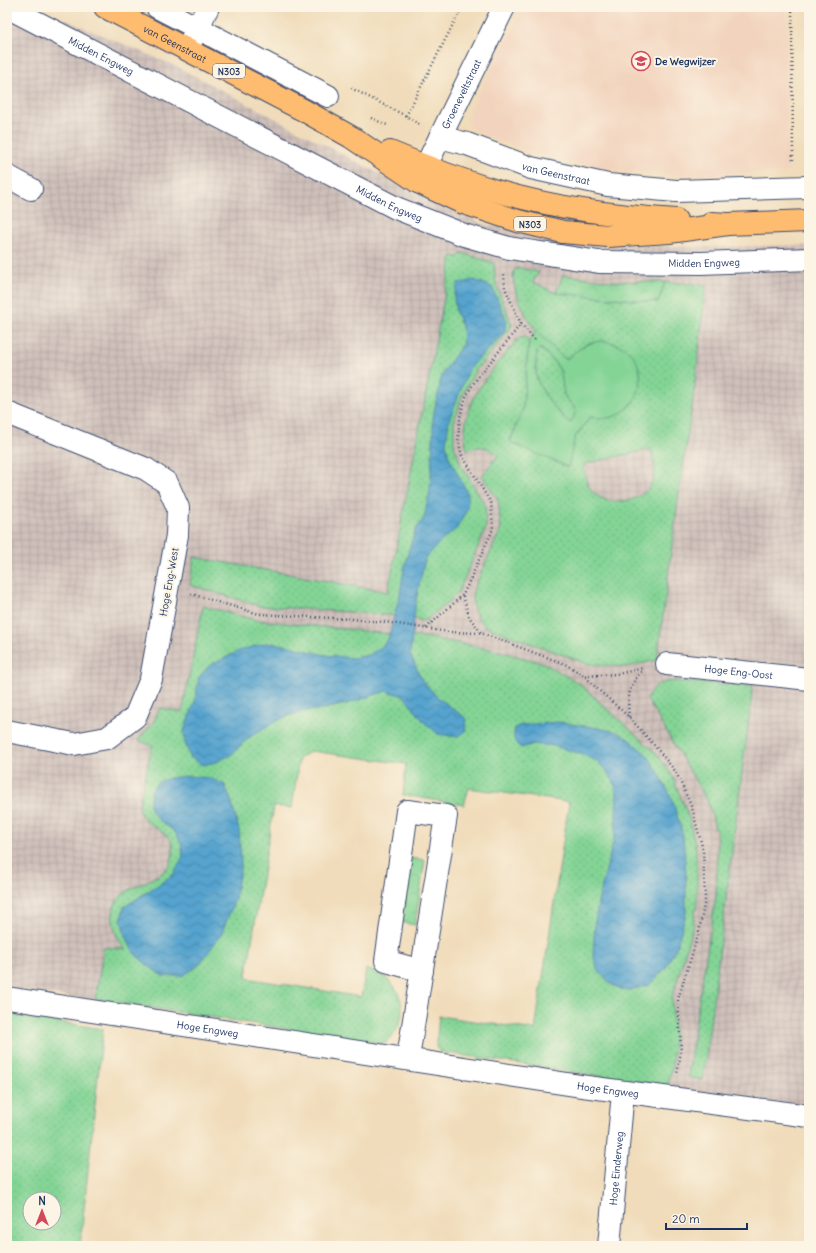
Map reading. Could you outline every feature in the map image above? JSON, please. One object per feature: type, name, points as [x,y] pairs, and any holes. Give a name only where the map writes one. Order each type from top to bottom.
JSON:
[{"type":"main road","name":"van Geenstraat","points":[[105,7],[422,174],[461,202],[518,221],[564,232],[608,236],[669,232],[728,224],[809,221]]},
{"type":"street","name":"Midden Engweg","points":[[7,7],[396,208],[464,235],[509,248],[599,262],[701,263],[809,259]]},
{"type":"street","points":[[156,7],[322,93]]},
{"type":"street","points":[[186,49],[208,7]]},
{"type":"street","name":"Groeneveltstraat","points":[[422,174],[504,7]]},
{"type":"street","name":"van Geenstraat","points":[[440,137],[467,144],[531,168],[608,185],[676,191],[801,187]]},
{"type":"street","points":[[7,176],[31,188]]},
{"type":"street","name":"Hoge Eng-West","points":[[7,414],[146,469],[167,483],[178,508],[177,535],[151,679],[135,717],[107,738],[74,744],[7,731]]},
{"type":"street","name":"Hoge Eng-Oost","points":[[667,664],[809,679]]},
{"type":"street","points":[[408,1058],[422,971],[446,816],[407,811],[386,961],[422,971]]},
{"type":"street","name":"Hoge Engweg","points":[[7,998],[623,1092],[809,1116]]},
{"type":"street","name":"Hoge Einderweg","points":[[609,1246],[623,1092]]},
{"type":"path","points":[[322,93],[340,82],[406,116],[462,7]]},
{"type":"path","points":[[792,7],[801,187]]},
{"type":"path","points":[[369,117],[391,127]]},
{"type":"path","points":[[509,248],[504,272],[505,288],[521,324],[536,341]]},
{"type":"path","points":[[426,628],[463,595],[493,529],[491,502],[462,455],[458,441],[460,417],[466,396],[521,324]]},
{"type":"path","points":[[168,589],[207,598],[258,614],[384,622],[448,632],[481,633],[565,664],[585,676],[598,690],[629,717],[676,772],[692,808],[703,850],[705,899],[699,932],[678,999],[681,1051],[673,1098]]},
{"type":"path","points":[[463,595],[469,617],[481,633]]},
{"type":"path","points":[[585,676],[617,674],[667,664]]},
{"type":"path","points":[[629,717],[629,691],[634,679],[643,668]]},
{"type":"shaded area","points":[[7,7],[34,7],[176,66],[410,190],[484,224],[587,244],[712,247],[809,245],[809,1120],[537,1083],[579,801],[569,787],[306,745],[277,767],[233,1021],[7,988]]},
{"type":"shaded area","name":"De Wegwijzer","points":[[523,7],[787,7],[788,172],[684,175],[632,172],[599,168],[552,158],[502,142],[474,131],[470,127],[467,120],[468,114]]},
{"type":"green space","points":[[462,253],[494,263],[496,284],[512,325],[476,370],[462,396],[454,422],[454,445],[461,465],[485,505],[486,528],[459,591],[444,606],[425,621],[387,615],[260,606],[190,585],[194,557],[388,592],[452,256],[458,257]]},
{"type":"green space","points":[[519,268],[539,272],[533,282],[556,293],[658,302],[665,282],[706,285],[695,386],[680,485],[657,660],[626,667],[588,664],[486,627],[479,620],[475,612],[472,603],[472,593],[501,529],[498,500],[482,476],[498,455],[483,447],[476,447],[467,450],[465,434],[467,418],[471,404],[478,390],[517,340],[521,337],[526,337],[529,340],[523,409],[510,441],[567,467],[575,437],[590,417],[607,418],[604,341],[587,344],[566,359],[561,357],[537,332],[524,311],[514,283],[513,275],[515,269]],"holes":[[[651,449],[655,474],[650,486],[644,492],[628,501],[618,502],[600,498],[593,492],[587,482],[584,464]]]},
{"type":"green space","points":[[563,275],[612,281],[665,282],[658,302],[556,293]]},
{"type":"green space","points":[[536,331],[561,356],[566,359],[581,348],[590,344],[600,341],[608,342],[627,350],[635,359],[640,370],[640,382],[637,394],[631,404],[621,413],[608,418],[590,417],[575,437],[568,467],[510,442],[523,409],[529,340]],"holes":[[[542,349],[556,364],[561,372],[564,395],[576,412],[570,423],[550,402],[538,382],[536,376],[537,351]]]},
{"type":"green space","points":[[539,349],[548,355],[559,369],[565,396],[576,412],[570,423],[550,402],[538,382],[536,367],[537,351]]},
{"type":"green space","points":[[203,606],[256,620],[431,638],[489,649],[544,663],[580,684],[657,754],[672,775],[689,818],[696,848],[697,876],[697,904],[692,929],[672,998],[674,1043],[668,1086],[440,1052],[436,1047],[439,1016],[535,1030],[569,802],[469,788],[464,805],[403,795],[406,764],[311,751],[299,759],[292,808],[274,806],[246,978],[361,997],[366,969],[379,974],[391,983],[397,991],[401,1000],[402,1010],[401,1019],[397,1028],[392,1037],[384,1044],[95,999],[104,947],[125,949],[119,941],[113,922],[113,912],[117,901],[133,888],[163,872],[170,864],[173,853],[173,845],[170,839],[150,824],[140,812],[139,805],[152,746],[138,740],[153,723],[160,708],[182,712]]},
{"type":"green space","points":[[674,681],[753,686],[703,1080],[688,1077],[716,896],[718,839],[708,802],[647,699],[652,690],[658,685]]},
{"type":"green space","points":[[408,858],[425,860],[415,925],[399,922]]},
{"type":"green space","points":[[7,1014],[103,1029],[80,1246],[7,1246]]},
{"type":"water","points":[[474,280],[492,287],[507,321],[504,333],[469,369],[449,420],[446,444],[449,457],[468,494],[467,509],[457,528],[439,543],[425,559],[416,600],[410,654],[422,680],[437,697],[467,719],[465,731],[457,737],[438,734],[424,722],[404,696],[386,691],[350,703],[324,709],[305,711],[285,717],[265,727],[247,739],[231,755],[216,762],[202,765],[190,757],[185,743],[184,731],[195,701],[199,677],[209,666],[241,650],[266,643],[286,645],[325,655],[353,658],[369,655],[381,647],[388,639],[400,594],[410,546],[416,529],[424,518],[430,490],[433,417],[442,375],[463,343],[462,326],[456,313],[454,297],[458,283]]},
{"type":"water","points":[[558,722],[617,732],[630,740],[648,756],[659,773],[672,799],[683,835],[686,874],[686,913],[677,946],[665,969],[649,985],[626,991],[612,985],[598,971],[593,954],[595,922],[599,898],[615,834],[617,795],[614,782],[606,770],[595,760],[554,746],[534,744],[521,748],[516,744],[514,739],[515,728],[521,725]]},
{"type":"water","points":[[189,776],[209,778],[224,784],[231,800],[239,830],[241,864],[235,899],[221,935],[198,966],[182,976],[163,976],[147,965],[134,953],[125,934],[121,920],[124,907],[173,875],[183,856],[181,843],[175,832],[159,820],[150,809],[150,799],[153,788],[162,781]]},
{"type":"place","name":"De Wegwijzer","points":[[641,61]]}]
